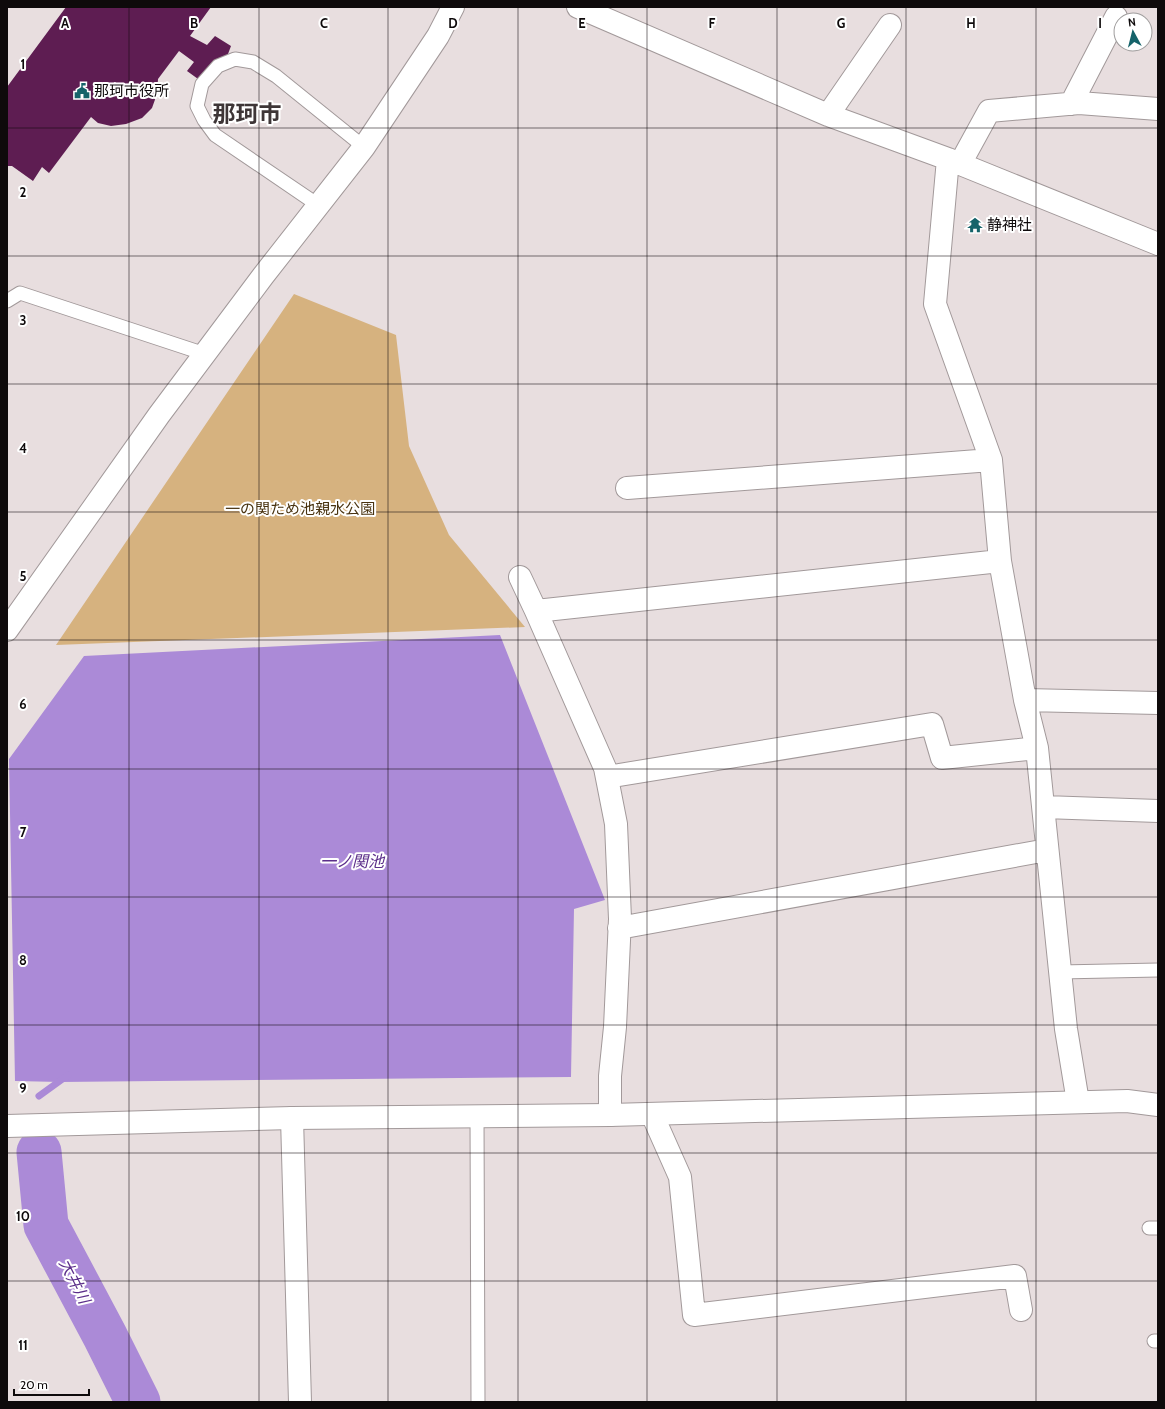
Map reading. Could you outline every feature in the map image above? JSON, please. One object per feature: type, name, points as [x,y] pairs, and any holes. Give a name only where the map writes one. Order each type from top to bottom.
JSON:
[{"type":"street","points":[[7,630],[159,415],[263,276],[364,147],[438,36],[453,7]]},
{"type":"street","points":[[578,7],[828,116],[954,161],[1158,244]]},
{"type":"street","points":[[1071,104],[1113,23]]},
{"type":"street","points":[[828,116],[890,25]]},
{"type":"street","points":[[1078,1102],[1066,1029],[1037,748],[1025,700],[1000,561],[991,460],[935,304],[954,161],[989,111],[1079,103],[1158,109]]},
{"type":"street","points":[[627,488],[991,460]]},
{"type":"street","points":[[536,611],[1000,561]]},
{"type":"street","points":[[520,577],[605,768],[616,824],[619,928],[615,1027],[610,1076],[610,1115]]},
{"type":"street","points":[[1025,700],[1158,703]]},
{"type":"street","points":[[607,777],[932,724],[942,758],[1037,748]]},
{"type":"street","points":[[1044,807],[1158,810]]},
{"type":"street","points":[[619,928],[1047,850]]},
{"type":"street","points":[[7,1126],[292,1118],[610,1115],[1127,1101],[1158,1105]]},
{"type":"street","points":[[652,1114],[680,1177],[694,1315],[1015,1276],[1021,1310]]},
{"type":"street","points":[[292,1118],[300,1402]]},
{"type":"lane","points":[[318,205],[215,135],[204,120],[197,106],[202,84],[218,66],[235,59],[253,62],[276,76],[364,147]]},
{"type":"lane","points":[[7,301],[20,293],[205,354]]},
{"type":"lane","points":[[1060,972],[1158,970]]},
{"type":"lane","points":[[477,1116],[478,1402]]},
{"type":"green space","name":"一の関ため池親水公園","points":[[294,294],[396,335],[409,446],[449,535],[525,627],[56,645]]},
{"type":"water","name":"一ノ関池","points":[[500,635],[605,900],[574,909],[571,1077],[60,1082],[15,1081],[9,759],[84,656]]},
{"type":"building","name":"那珂市役所","points":[[66,7],[211,7],[190,36],[207,45],[215,36],[231,46],[222,70],[205,84],[187,71],[194,62],[179,51],[158,79],[157,94],[152,108],[142,118],[126,124],[111,126],[98,123],[91,117],[49,173],[42,167],[33,181],[12,166],[7,166],[7,87]]},
{"type":"waterway","points":[[39,1096],[68,1075]]},
{"type":"waterway","name":"大井川","points":[[39,1152],[46,1225],[138,1402]]},
{"type":"place","name":"那珂市役所","points":[[82,91]]},
{"type":"place","name":"静神社","points":[[975,225]]},
{"type":"district","name":"那珂市","points":[[247,114]]}]
